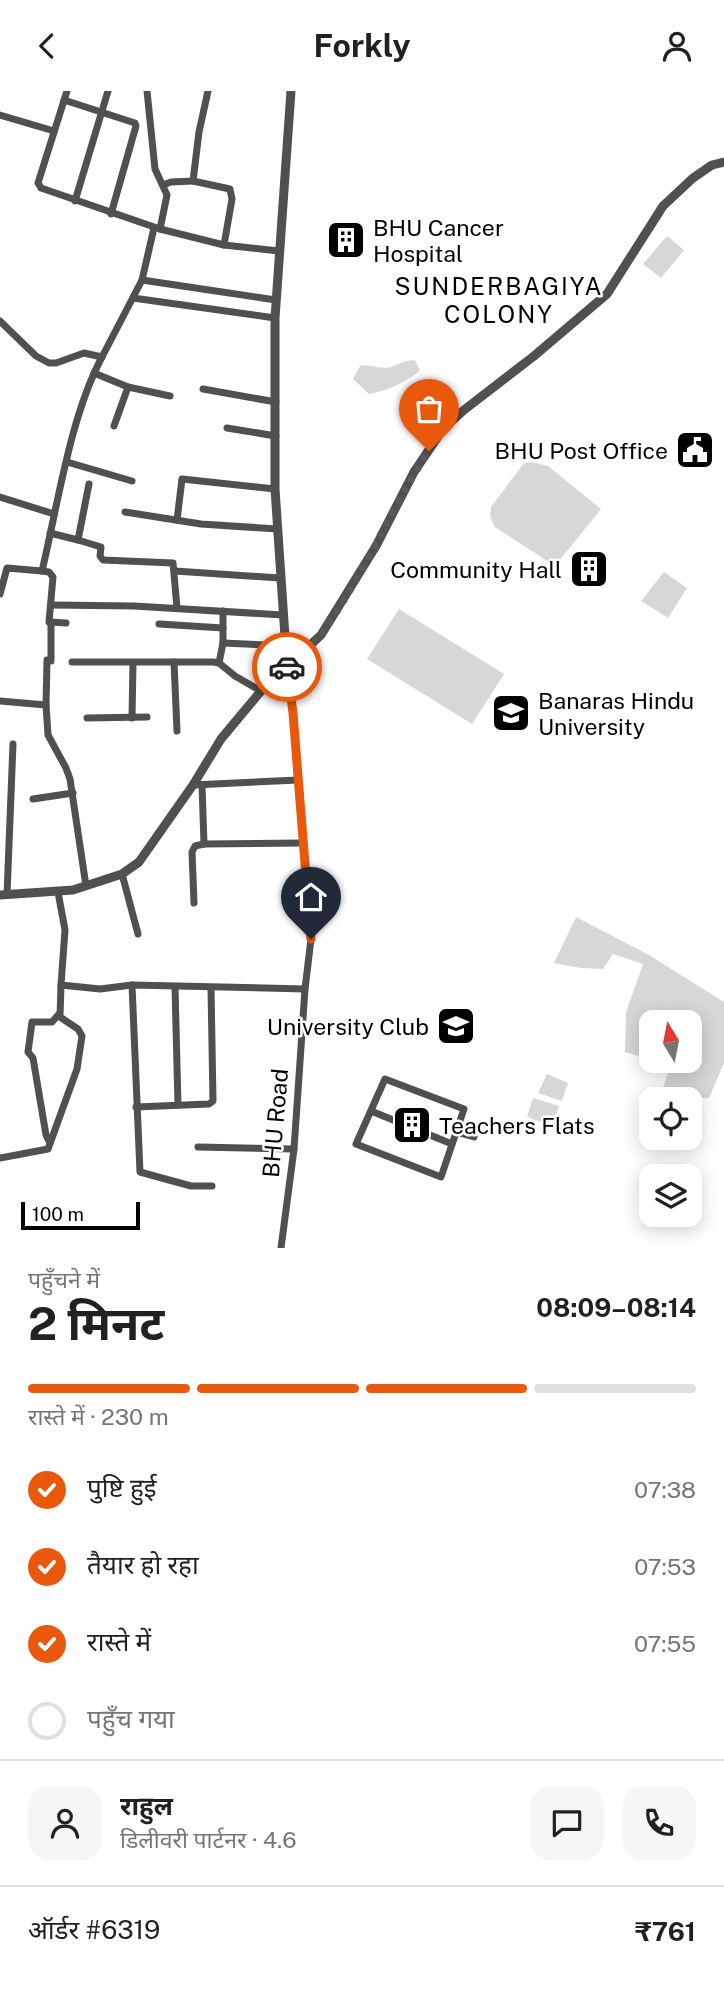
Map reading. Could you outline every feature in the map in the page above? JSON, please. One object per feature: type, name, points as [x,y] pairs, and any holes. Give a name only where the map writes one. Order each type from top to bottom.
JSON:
[{"type":"street","points":[[67,91],[38,186],[157,229],[224,246],[279,251]]},
{"type":"street","points":[[75,201],[108,91]]},
{"type":"street","points":[[42,571],[67,462],[94,373],[142,280],[167,195],[155,169],[148,91]]},
{"type":"street","points":[[193,181],[199,132],[208,91]]},
{"type":"street","points":[[287,666],[275,489],[275,318],[291,91]]},
{"type":"street","points":[[65,100],[136,125],[111,214]]},
{"type":"street","points":[[0,115],[54,131]]},
{"type":"street","points":[[13,744],[4,895],[58,892],[86,886],[122,874],[139,862],[197,785],[221,739],[261,691],[321,635],[376,546],[414,473],[443,429],[607,294],[663,206],[693,178],[712,165],[724,162]]},
{"type":"street","points":[[163,185],[193,181],[230,189],[232,199],[224,246]]},
{"type":"street","points":[[142,280],[276,300]]},
{"type":"street","points":[[133,298],[275,318]]},
{"type":"street","points":[[0,321],[36,356],[49,363],[84,352],[103,357]]},
{"type":"street","points":[[94,373],[128,387],[170,396]]},
{"type":"street","points":[[114,426],[128,387]]},
{"type":"street","points":[[203,389],[276,403]]},
{"type":"street","points":[[227,428],[276,436]]},
{"type":"street","points":[[67,462],[132,481]]},
{"type":"street","points":[[177,520],[182,479],[275,489]]},
{"type":"street","points":[[78,540],[89,484]]},
{"type":"street","points":[[0,497],[54,514]]},
{"type":"street","points":[[125,512],[201,524],[277,529]]},
{"type":"street","points":[[50,533],[101,547],[103,560],[175,565],[177,608]]},
{"type":"street","points":[[0,594],[4,568],[51,574],[46,705],[48,734],[66,768],[73,793],[86,886]]},
{"type":"street","points":[[176,571],[281,578]]},
{"type":"street","points":[[51,605],[177,608],[283,615]]},
{"type":"street","points":[[219,663],[223,643],[223,611]]},
{"type":"street","points":[[51,623],[66,623]]},
{"type":"street","points":[[159,624],[223,628]]},
{"type":"street","points":[[223,643],[285,646]]},
{"type":"street","points":[[174,662],[177,731]]},
{"type":"street","points":[[72,663],[219,663],[261,691]]},
{"type":"street","points":[[132,718],[133,663]]},
{"type":"street","name":"BHU Road","points":[[281,1248],[294,1149],[311,939],[287,666]]},
{"type":"street","points":[[0,701],[46,705]]},
{"type":"street","points":[[87,718],[147,717]]},
{"type":"street","points":[[197,785],[298,780]]},
{"type":"street","points":[[197,785],[204,843]]},
{"type":"street","points":[[33,799],[73,793]]},
{"type":"street","points":[[194,903],[192,852],[195,846],[204,843],[303,843]]},
{"type":"street","points":[[122,874],[138,934]]},
{"type":"street","points":[[50,1143],[46,1135],[33,1058],[28,1052],[32,1021],[52,1022],[59,1014],[65,930],[58,892]]},
{"type":"street","points":[[61,985],[100,989],[132,985],[305,989]]},
{"type":"street","points":[[132,985],[140,1172],[191,1186],[212,1186]]},
{"type":"street","points":[[174,988],[178,1105]]},
{"type":"street","points":[[136,1107],[209,1104],[213,1101],[211,988]]},
{"type":"street","points":[[0,1158],[46,1150],[50,1143],[77,1069],[82,1041],[81,1032],[59,1014]]},
{"type":"street","points":[[385,1079],[464,1109],[456,1132],[441,1177],[356,1144],[385,1079]]},
{"type":"street","points":[[371,1111],[452,1144]]},
{"type":"street","points":[[456,1132],[474,1137]]},
{"type":"street","points":[[198,1147],[294,1149]]},
{"type":"shaded area","points":[[667,236],[684,250],[661,278],[643,264]]},
{"type":"shaded area","points":[[415,360],[420,371],[383,391],[369,394],[353,379],[360,366],[387,368]]},
{"type":"shaded area","points":[[524,463],[548,466],[601,509],[555,566],[495,527],[490,516],[491,507]]},
{"type":"shaded area","points":[[664,572],[687,588],[668,618],[641,601]]},
{"type":"shaded area","points":[[399,609],[504,674],[472,724],[367,659]]},
{"type":"shaded area","points":[[576,917],[649,955],[724,1002],[724,1063],[709,1098],[702,1098],[702,1087],[663,1087],[668,1073],[702,1073],[702,1010],[639,1010],[639,1056],[625,1052],[626,1012],[643,964],[613,954],[603,969],[554,963]]},
{"type":"shaded area","points":[[547,1074],[568,1083],[562,1101],[538,1093]]},
{"type":"shaded area","points":[[533,1098],[559,1106],[553,1126],[527,1117]]},
{"type":"way so far","points":[[287,667],[321,635],[376,546],[414,473],[429,451]]},
{"type":"place","name":"BHU Cancer Hospital","points":[[346,240]]},
{"type":"place","name":"BHU Post Office","points":[[695,450]]},
{"type":"place","name":"Community Hall","points":[[589,569]]},
{"type":"place","name":"Banaras Hindu University","points":[[511,713]]},
{"type":"place","name":"University Club","points":[[456,1026]]},
{"type":"place","name":"Teachers Flats","points":[[412,1125]]},
{"type":"district","name":"SUNDERBAGIYA COLONY","points":[[499,300]]},
{"type":"route","points":[[287,667],[311,939]]}]
